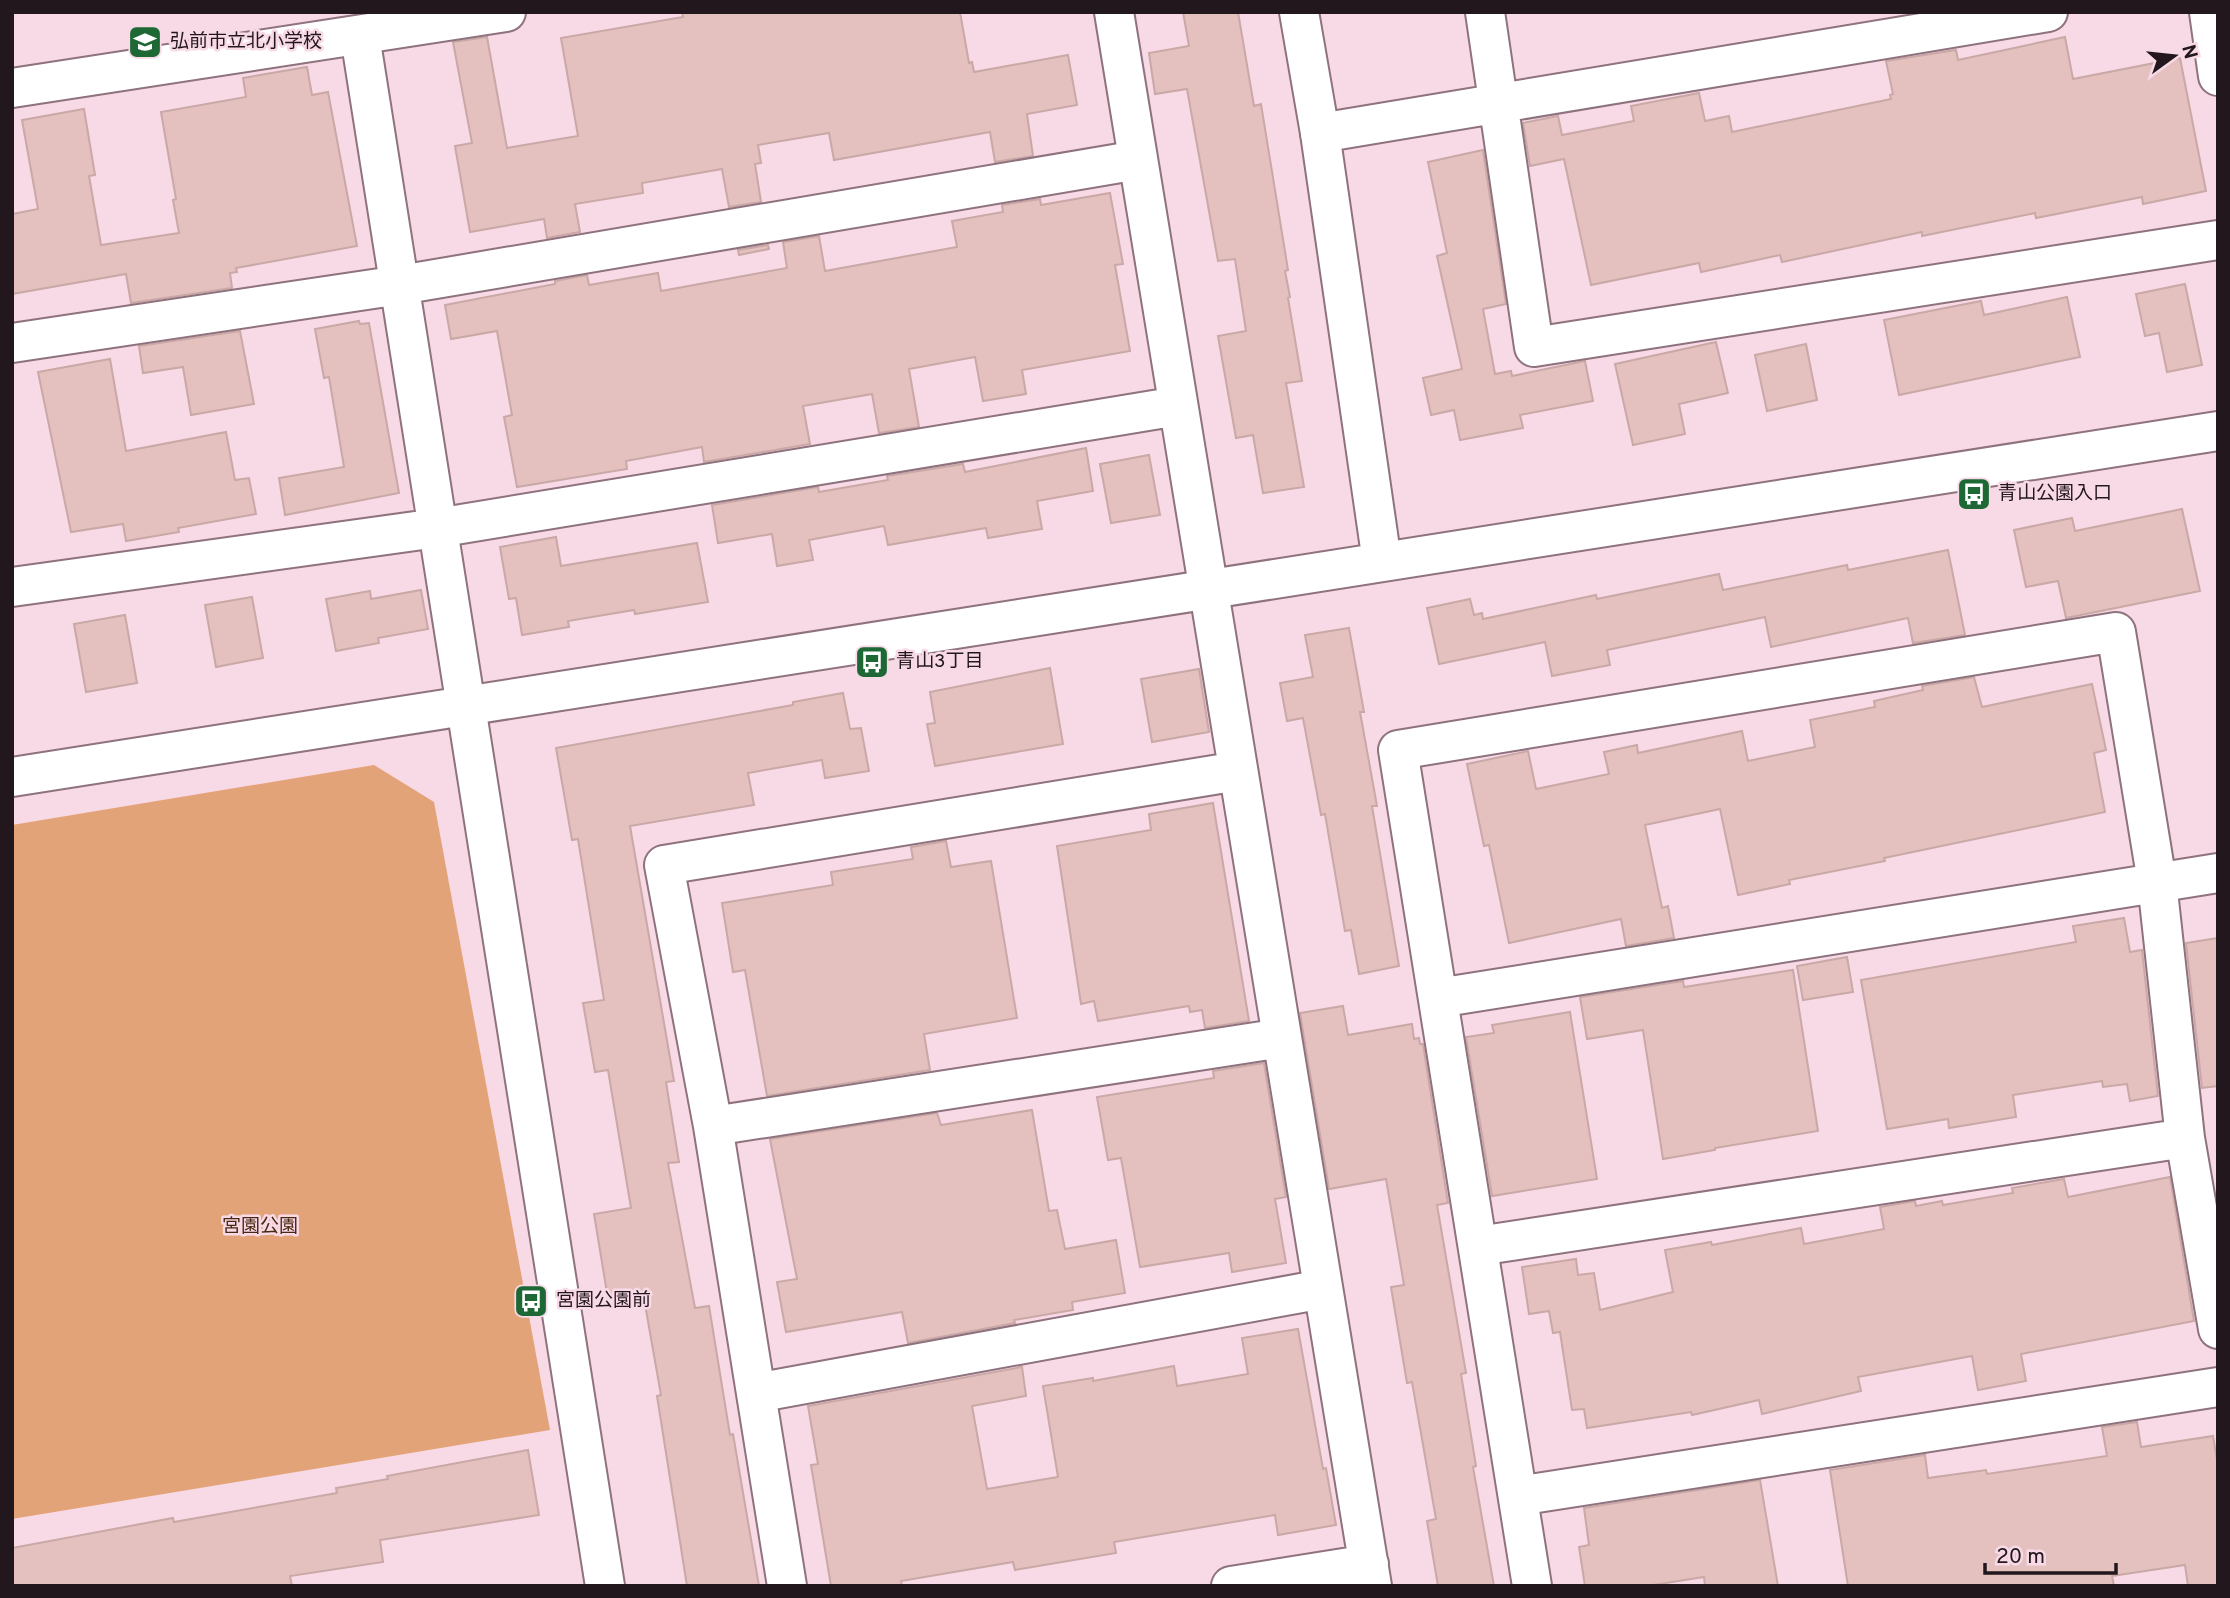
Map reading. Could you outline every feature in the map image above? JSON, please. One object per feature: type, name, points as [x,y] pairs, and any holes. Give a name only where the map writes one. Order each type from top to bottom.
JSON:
[{"type":"street","points":[[12,88],[506,12]]},
{"type":"street","points":[[1114,12],[1371,1575],[1231,1586]]},
{"type":"street","points":[[1299,12],[1320,133],[1382,562]]},
{"type":"street","points":[[1485,12],[1534,347],[2218,240]]},
{"type":"street","points":[[1320,133],[2048,12]]},
{"type":"street","points":[[2209,12],[2218,76]]},
{"type":"street","points":[[360,36],[605,1586]]},
{"type":"street","points":[[12,343],[400,285],[1138,160]]},
{"type":"street","points":[[12,587],[437,528],[1178,406]]},
{"type":"street","points":[[12,777],[2218,431]]},
{"type":"street","points":[[1532,1586],[1398,750],[2116,632],[2157,882],[2185,1138],[2218,1329]]},
{"type":"street","points":[[787,1586],[713,1126],[664,865],[1238,771]]},
{"type":"street","points":[[1438,998],[2218,873]]},
{"type":"street","points":[[713,1126],[1282,1038]]},
{"type":"street","points":[[1478,1246],[2185,1138]]},
{"type":"street","points":[[756,1393],[1323,1289]]},
{"type":"street","points":[[1518,1496],[2218,1387]]},
{"type":"green space","name":"宮園公園","points":[[374,765],[434,802],[550,1430],[12,1519],[12,825]]},
{"type":"building","points":[[682,12],[960,12],[969,63],[972,62],[974,72],[1068,55],[1077,105],[1027,114],[1033,156],[995,162],[990,132],[834,160],[829,133],[758,145],[761,163],[755,164],[761,202],[729,207],[722,169],[642,183],[643,193],[575,204],[580,232],[547,238],[544,219],[470,232],[455,146],[472,143],[453,42],[487,37],[507,148],[578,136],[561,38],[683,17]]},
{"type":"building","points":[[1183,12],[1238,12],[1254,106],[1261,104],[1288,270],[1285,271],[1288,298],[1302,381],[1286,383],[1304,487],[1263,493],[1253,435],[1236,438],[1218,336],[1246,331],[1235,259],[1218,261],[1187,89],[1155,94],[1149,53],[1189,46]]},
{"type":"building","points":[[2065,37],[2073,79],[2180,58],[2206,191],[2143,204],[2142,197],[2036,218],[2035,213],[1922,236],[1922,232],[1782,262],[1780,255],[1701,272],[1699,263],[1591,285],[1564,159],[1530,166],[1523,123],[1558,116],[1562,135],[1634,121],[1631,106],[1699,93],[1705,121],[1729,116],[1732,132],[1891,99],[1890,95],[1893,94],[1886,61],[1956,50],[1958,60]]},
{"type":"building","points":[[307,67],[312,95],[328,92],[357,246],[236,268],[237,272],[230,273],[232,288],[131,303],[126,274],[12,294],[12,214],[38,209],[22,120],[84,109],[95,175],[89,176],[101,245],[179,233],[161,112],[246,97],[243,78]]},
{"type":"building","points":[[1483,150],[1506,304],[1483,309],[1495,374],[1511,371],[1512,376],[1585,361],[1593,401],[1520,415],[1523,428],[1460,440],[1454,410],[1431,415],[1423,378],[1462,369],[1437,256],[1447,253],[1428,162]]},
{"type":"building","points":[[1110,193],[1123,264],[1115,265],[1130,351],[1022,370],[1026,394],[983,401],[975,357],[909,369],[919,427],[879,433],[872,394],[803,406],[810,444],[704,462],[702,447],[626,461],[627,469],[517,487],[504,417],[512,415],[497,331],[451,339],[445,305],[555,284],[555,281],[587,275],[589,285],[658,273],[661,291],[787,268],[783,242],[819,236],[825,271],[957,247],[952,221],[1003,212],[1002,205],[1040,199],[1041,205]]},
{"type":"building","points":[[768,245],[769,249],[739,255],[738,250]]},
{"type":"building","points":[[2185,284],[2202,365],[2167,372],[2159,333],[2145,336],[2136,294]]},
{"type":"building","points":[[2067,297],[2080,357],[1899,395],[1884,320],[1981,301],[1984,315]]},
{"type":"building","points":[[359,321],[360,324],[369,323],[399,493],[285,515],[279,478],[344,467],[329,377],[324,378],[315,329]]},
{"type":"building","points":[[240,331],[254,404],[191,415],[183,367],[143,373],[139,346]]},
{"type":"building","points":[[1716,342],[1728,393],[1679,404],[1685,434],[1633,445],[1615,364]]},
{"type":"building","points":[[1806,344],[1817,400],[1767,411],[1755,355]]},
{"type":"building","points":[[110,359],[126,451],[226,432],[235,480],[249,478],[256,514],[178,528],[179,532],[126,541],[123,524],[71,532],[38,372]]},
{"type":"building","points":[[1086,448],[1093,491],[1037,501],[1042,529],[988,538],[986,528],[888,545],[884,526],[809,540],[813,560],[777,566],[772,534],[718,543],[712,505],[818,487],[819,492],[888,480],[887,476],[963,464],[965,472]]},
{"type":"building","points":[[1149,455],[1160,515],[1111,523],[1100,464]]},
{"type":"building","points":[[2182,509],[2200,591],[2066,618],[2058,581],[2026,587],[2014,530],[2072,518],[2075,531]]},
{"type":"building","points":[[556,537],[561,566],[697,543],[708,602],[568,621],[569,627],[522,635],[516,598],[509,599],[500,547]]},
{"type":"building","points":[[1948,550],[1965,635],[1913,643],[1908,618],[1771,647],[1765,617],[1607,650],[1610,665],[1552,676],[1545,642],[1439,664],[1427,608],[1470,599],[1474,615],[1482,613],[1483,619],[1596,595],[1597,599],[1719,574],[1723,590],[1847,565],[1848,570]]},
{"type":"building","points":[[421,590],[428,629],[378,638],[379,643],[336,651],[326,599],[370,591],[371,599]]},
{"type":"building","points":[[252,597],[263,658],[216,667],[205,605]]},
{"type":"building","points":[[125,615],[137,683],[86,692],[74,624]]},
{"type":"building","points":[[1349,628],[1364,712],[1360,712],[1377,806],[1372,806],[1399,966],[1359,974],[1351,930],[1345,931],[1325,814],[1321,815],[1303,718],[1287,721],[1280,683],[1313,677],[1305,635]]},
{"type":"building","points":[[1050,668],[1063,744],[935,766],[927,724],[935,723],[930,692]]},
{"type":"building","points":[[1199,669],[1209,732],[1152,742],[1141,679]]},
{"type":"building","points":[[1974,677],[1982,707],[2092,684],[2106,750],[2094,753],[2105,812],[1884,858],[1885,861],[1789,880],[1790,884],[1738,895],[1720,809],[1645,825],[1662,908],[1668,906],[1674,938],[1626,946],[1621,919],[1509,943],[1489,845],[1484,846],[1467,764],[1528,751],[1536,789],[1609,774],[1604,752],[1637,745],[1638,753],[1742,731],[1748,761],[1815,747],[1810,720],[1875,707],[1874,701],[1923,690],[1922,686]]},
{"type":"building","points":[[843,693],[850,729],[861,728],[869,771],[825,778],[822,760],[748,773],[754,805],[630,826],[674,1081],[666,1082],[679,1162],[668,1163],[695,1308],[709,1306],[759,1586],[687,1586],[657,1396],[661,1395],[643,1293],[608,1299],[594,1214],[631,1208],[608,1070],[595,1072],[583,1003],[604,1000],[578,839],[572,840],[556,748],[793,705],[793,702]]},
{"type":"building","points":[[1213,803],[1249,1021],[1205,1028],[1202,1010],[1190,1012],[1189,1006],[1098,1021],[1094,1001],[1081,1004],[1057,846],[1151,830],[1149,814]]},
{"type":"building","points":[[946,841],[951,867],[991,861],[1017,1018],[924,1034],[930,1070],[767,1096],[745,970],[733,972],[722,903],[833,885],[831,872],[913,859],[911,847]]},
{"type":"building","points":[[2124,918],[2130,952],[2142,950],[2158,1096],[2130,1101],[2127,1084],[2103,1087],[2102,1081],[2013,1095],[2016,1117],[1949,1128],[1948,1119],[1887,1129],[1861,980],[2076,942],[2073,926]]},
{"type":"building","points":[[2218,938],[2218,1086],[2202,1088],[2186,943]]},
{"type":"building","points":[[1847,957],[1853,992],[1803,1000],[1797,966]]},
{"type":"building","points":[[1793,970],[1818,1131],[1663,1159],[1643,1030],[1587,1039],[1580,997],[1683,981],[1684,987]]},
{"type":"building","points":[[1343,1006],[1348,1035],[1412,1024],[1414,1039],[1419,1038],[1420,1044],[1423,1044],[1448,1203],[1437,1205],[1466,1373],[1461,1374],[1476,1466],[1473,1467],[1494,1586],[1438,1586],[1427,1521],[1436,1519],[1412,1382],[1407,1383],[1391,1287],[1404,1285],[1386,1179],[1329,1189],[1300,1013]]},
{"type":"building","points":[[1570,1012],[1597,1179],[1492,1196],[1466,1037],[1494,1033],[1492,1025]]},
{"type":"building","points":[[1264,1063],[1286,1197],[1275,1199],[1286,1263],[1232,1272],[1229,1253],[1140,1267],[1121,1158],[1108,1160],[1097,1097],[1214,1078],[1213,1071]]},
{"type":"building","points":[[1032,1110],[1049,1211],[1057,1210],[1065,1249],[1116,1240],[1125,1293],[1072,1302],[1073,1310],[908,1343],[902,1312],[786,1332],[777,1282],[797,1279],[770,1139],[937,1113],[941,1125]]},
{"type":"building","points":[[2170,1177],[2194,1321],[2021,1354],[2026,1381],[1978,1390],[1972,1356],[1858,1377],[1861,1391],[1762,1414],[1759,1400],[1692,1415],[1691,1412],[1587,1428],[1584,1409],[1572,1410],[1560,1332],[1553,1333],[1549,1311],[1529,1314],[1522,1267],[1576,1259],[1578,1275],[1594,1273],[1600,1310],[1673,1292],[1665,1250],[1711,1242],[1712,1245],[1801,1228],[1804,1244],[1884,1229],[1880,1207],[1915,1201],[1916,1206],[1942,1201],[1943,1205],[2013,1193],[2012,1188],[2064,1179],[2068,1197]]},
{"type":"building","points":[[1298,1329],[1323,1469],[1326,1468],[1336,1525],[1278,1535],[1275,1515],[1114,1542],[1116,1553],[1015,1570],[1013,1562],[901,1581],[902,1586],[831,1586],[811,1465],[818,1464],[808,1406],[1022,1367],[1026,1396],[972,1406],[987,1489],[1058,1477],[1043,1386],[1093,1378],[1093,1381],[1174,1366],[1177,1386],[1248,1374],[1242,1338]]},
{"type":"building","points":[[2137,1422],[2141,1447],[2213,1436],[2218,1466],[2218,1586],[2188,1586],[2185,1565],[2112,1576],[2114,1586],[1848,1586],[1830,1470],[1925,1455],[1928,1478],[1986,1470],[1987,1474],[2107,1456],[2102,1427]]},
{"type":"building","points":[[528,1450],[539,1515],[380,1540],[383,1562],[290,1576],[292,1586],[12,1586],[12,1548],[173,1518],[174,1522],[337,1493],[336,1488],[388,1479],[387,1476]]},
{"type":"building","points":[[1760,1480],[1778,1586],[1705,1586],[1704,1577],[1647,1586],[1585,1586],[1579,1547],[1589,1545],[1584,1508]]},
{"type":"place","name":"弘前市立北小学校","points":[[145,42]]},
{"type":"place","name":"青山公園入口","points":[[1974,494]]},
{"type":"place","name":"青山3丁目","points":[[872,662]]},
{"type":"place","name":"宮園公園前","points":[[531,1301]]}]
